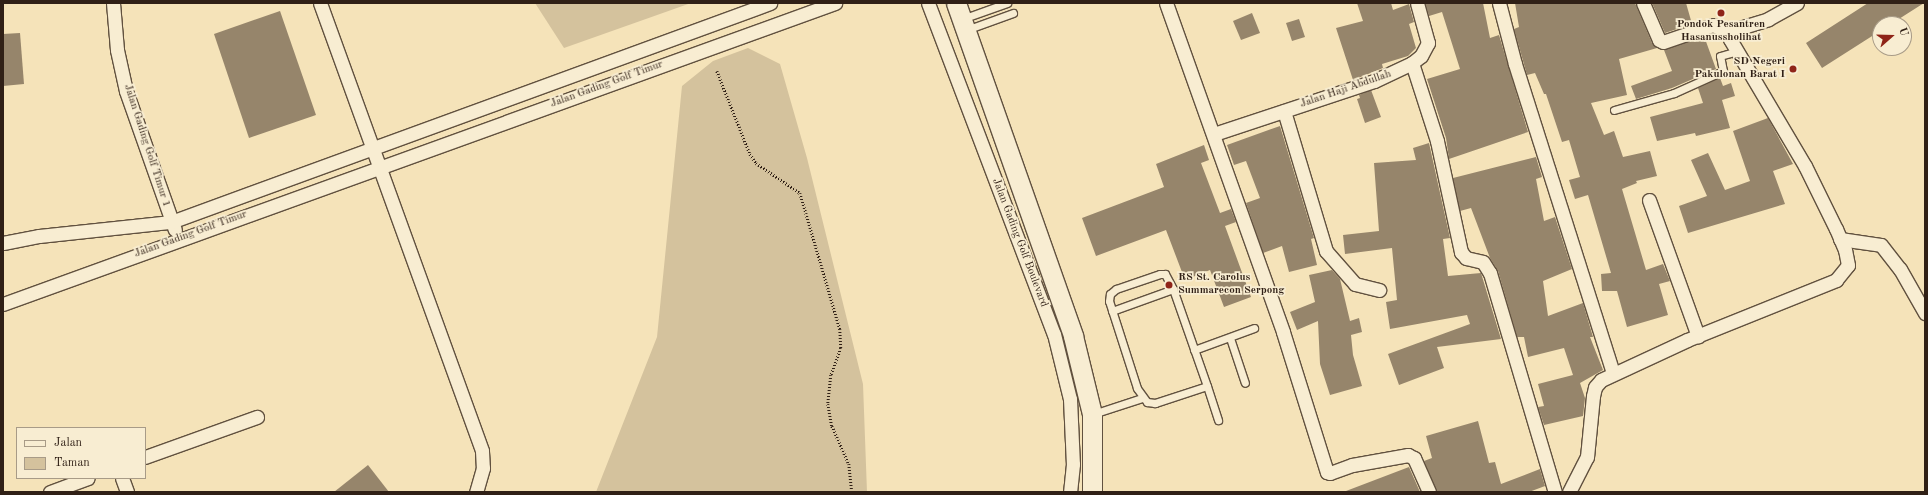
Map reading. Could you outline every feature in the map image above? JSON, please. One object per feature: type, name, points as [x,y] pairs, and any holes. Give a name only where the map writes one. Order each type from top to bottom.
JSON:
[{"type":"main road","name":"Jalan Gading Golf Boulevard","points":[[961,18],[1073,336],[1092,414],[1092,492]]},
{"type":"street","name":"Jalan Gading Golf Timur 1","points":[[113,3],[117,50],[126,91],[171,222],[180,239]]},
{"type":"street","points":[[320,3],[482,451],[483,468],[476,492]]},
{"type":"street","name":"Jalan Gading Golf Timur","points":[[3,243],[39,236],[171,222],[770,3]]},
{"type":"street","name":"Jalan Gading Golf Timur","points":[[3,304],[835,3]]},
{"type":"street","name":"Jalan Gading Golf Boulevard","points":[[928,3],[1054,334],[1070,398],[1073,464],[1070,492]]},
{"type":"street","points":[[1166,3],[1214,134],[1283,332],[1327,472],[1330,473],[1352,466],[1408,455],[1414,458],[1429,492]]},
{"type":"street","name":"Jalan Haji Abdullah","points":[[1214,134],[1374,82],[1412,63],[1421,56],[1428,43],[1418,3]]},
{"type":"street","points":[[1499,3],[1518,72],[1613,373]]},
{"type":"street","points":[[1643,3],[1659,40],[1663,42],[1713,25],[1731,33]]},
{"type":"street","points":[[1570,492],[1587,457],[1595,387],[1601,380],[1613,373],[1698,336],[1836,280],[1848,265],[1840,239],[1805,166],[1730,39],[1731,33],[1737,28],[1768,19],[1797,3]]},
{"type":"street","points":[[1412,63],[1437,142],[1462,252],[1466,258],[1482,262],[1490,272],[1555,492]]},
{"type":"street","points":[[1284,112],[1326,251],[1355,284],[1379,290]]},
{"type":"street","points":[[1649,200],[1698,336]]},
{"type":"street","points":[[1840,239],[1881,245],[1900,269],[1925,313]]},
{"type":"street","points":[[146,457],[257,417]]},
{"type":"street","points":[[50,492],[85,479]]},
{"type":"street","points":[[122,479],[127,492]]},
{"type":"lane","points":[[961,18],[1007,3]]},
{"type":"lane","points":[[961,18],[1013,13]]},
{"type":"lane","points":[[1614,110],[1674,93],[1723,71],[1720,56],[1738,51]]},
{"type":"lane","points":[[1142,398],[1112,310],[1110,294],[1116,289],[1160,274],[1165,274],[1173,289],[1218,420]]},
{"type":"lane","points":[[1112,310],[1173,289]]},
{"type":"lane","points":[[1194,350],[1254,328]]},
{"type":"lane","points":[[1230,338],[1245,383]]},
{"type":"lane","points":[[1092,414],[1142,398],[1155,403],[1206,386]]},
{"type":"path","points":[[717,71],[750,154],[756,163],[800,193],[840,329],[841,348],[831,375],[828,404],[832,426],[849,464],[852,492]]},
{"type":"green space","points":[[535,3],[691,3],[564,48]]},
{"type":"green space","points":[[748,48],[780,64],[807,158],[863,384],[867,492],[596,492],[657,337],[682,86],[713,61]]},
{"type":"building","points":[[1357,3],[1391,3],[1393,10],[1409,4],[1414,22],[1409,24],[1416,48],[1408,56],[1382,64],[1383,68],[1353,80],[1336,28],[1363,21]]},
{"type":"building","points":[[1425,3],[1483,3],[1490,38],[1499,35],[1528,132],[1449,159],[1446,138],[1427,79],[1460,69],[1442,12],[1429,16]]},
{"type":"building","points":[[1515,3],[1635,3],[1652,43],[1657,48],[1619,59],[1627,95],[1591,103],[1604,135],[1614,131],[1623,157],[1650,151],[1657,176],[1636,181],[1637,183],[1622,189],[1646,270],[1663,264],[1670,281],[1659,284],[1668,315],[1627,327],[1617,291],[1602,291],[1601,274],[1611,273],[1588,195],[1575,199],[1569,180],[1580,177],[1569,140],[1562,142],[1546,94],[1544,94],[1535,73],[1527,75],[1514,29],[1519,27]]},
{"type":"building","points":[[1652,3],[1686,3],[1692,24],[1665,33]]},
{"type":"building","points":[[1868,3],[1924,3],[1904,16],[1872,16],[1872,36],[1822,68],[1806,43]]},
{"type":"building","points":[[280,11],[316,115],[249,138],[214,34]]},
{"type":"building","points":[[1252,13],[1260,33],[1241,40],[1233,21]]},
{"type":"building","points":[[1299,19],[1305,37],[1292,41],[1286,23]]},
{"type":"building","points":[[20,33],[24,84],[3,86],[3,34]]},
{"type":"building","points":[[1704,36],[1716,69],[1672,88],[1636,99],[1631,86],[1672,71],[1664,50]]},
{"type":"building","points":[[1720,78],[1723,86],[1731,83],[1735,96],[1722,100],[1730,128],[1696,136],[1695,133],[1657,141],[1650,117],[1703,103],[1698,88]]},
{"type":"building","points":[[1371,90],[1381,117],[1365,123],[1357,99],[1360,98],[1359,95]]},
{"type":"building","points":[[1768,118],[1793,164],[1773,171],[1785,204],[1688,233],[1679,206],[1707,196],[1691,160],[1708,153],[1725,190],[1750,181],[1733,131]]},
{"type":"building","points":[[1280,126],[1314,238],[1311,239],[1317,265],[1289,272],[1282,246],[1263,253],[1246,203],[1260,198],[1246,161],[1234,165],[1227,145]]},
{"type":"building","points":[[1429,143],[1450,238],[1443,239],[1448,276],[1481,273],[1501,339],[1437,347],[1444,368],[1399,385],[1388,354],[1470,324],[1467,315],[1390,329],[1386,302],[1397,300],[1392,248],[1345,254],[1343,235],[1379,231],[1374,163],[1416,160],[1413,148]]},
{"type":"building","points":[[1204,145],[1209,160],[1201,163],[1220,213],[1231,209],[1236,222],[1225,226],[1251,297],[1224,307],[1210,270],[1185,280],[1166,230],[1096,256],[1082,218],[1164,187],[1156,164]]},
{"type":"building","points":[[1536,157],[1542,177],[1536,179],[1544,221],[1555,217],[1572,269],[1543,281],[1548,316],[1583,303],[1593,337],[1590,337],[1603,370],[1580,383],[1585,398],[1583,416],[1544,425],[1538,407],[1544,406],[1538,384],[1573,375],[1564,348],[1528,357],[1524,337],[1517,337],[1498,271],[1490,258],[1471,208],[1460,211],[1453,178]]},
{"type":"building","points":[[1332,270],[1340,279],[1350,321],[1359,318],[1362,332],[1351,335],[1353,355],[1362,386],[1330,395],[1320,364],[1318,321],[1297,330],[1290,312],[1315,302],[1309,275]]},
{"type":"building","points":[[1478,421],[1489,463],[1495,462],[1501,484],[1540,469],[1545,486],[1529,492],[1437,492],[1424,461],[1432,458],[1426,436]]},
{"type":"building","points":[[368,465],[389,492],[334,492]]},
{"type":"building","points":[[1409,467],[1420,492],[1346,492],[1346,491]]},
{"type":"place","name":"Pondok Pesantren Hasanussholihat","points":[[1721,13]]},
{"type":"place","name":"SD Negeri Pakulonan Barat I","points":[[1793,69]]},
{"type":"place","name":"RS St. Carolus Summarecon Serpong","points":[[1169,285]]}]
